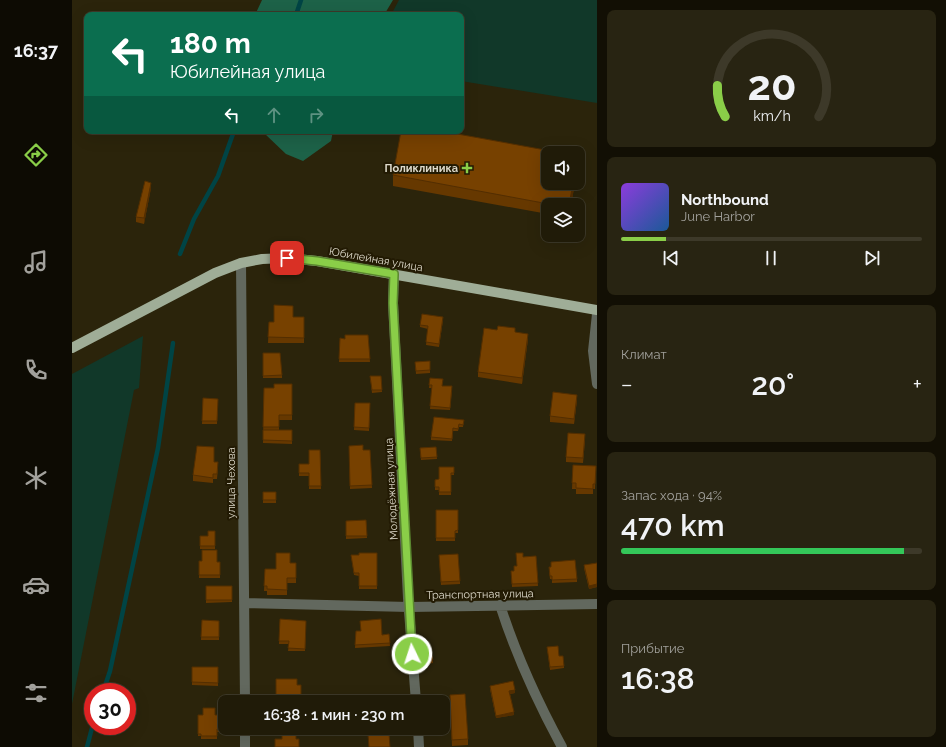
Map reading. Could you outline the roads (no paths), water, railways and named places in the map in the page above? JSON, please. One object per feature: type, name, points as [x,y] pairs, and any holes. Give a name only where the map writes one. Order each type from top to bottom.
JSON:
[{"type":"main road","name":"Юбилейная улица","points":[[72,348],[215,273],[241,263],[262,259],[287,258],[317,261],[597,310]]},
{"type":"street","name":"улица Чехова","points":[[241,263],[245,695]]},
{"type":"street","name":"Молодёжная улица","points":[[394,274],[393,303],[409,607],[415,695]]},
{"type":"street","points":[[597,314],[593,351],[597,384]]},
{"type":"street","name":"Транспортная улица","points":[[244,603],[409,607],[597,604]]},
{"type":"street","points":[[500,605],[512,642],[538,703],[562,747]]},
{"type":"street","points":[[245,735],[245,747]]},
{"type":"street","points":[[419,735],[420,747]]},
{"type":"waterway","points":[[297,12],[301,0]]},
{"type":"waterway","points":[[180,254],[194,219],[218,176],[233,134]]},
{"type":"waterway","points":[[106,683],[110,671],[158,448],[173,343]]},
{"type":"waterway","points":[[87,747],[90,735]]},
{"type":"place","name":"Поликлиника","points":[[467,168]]}]
